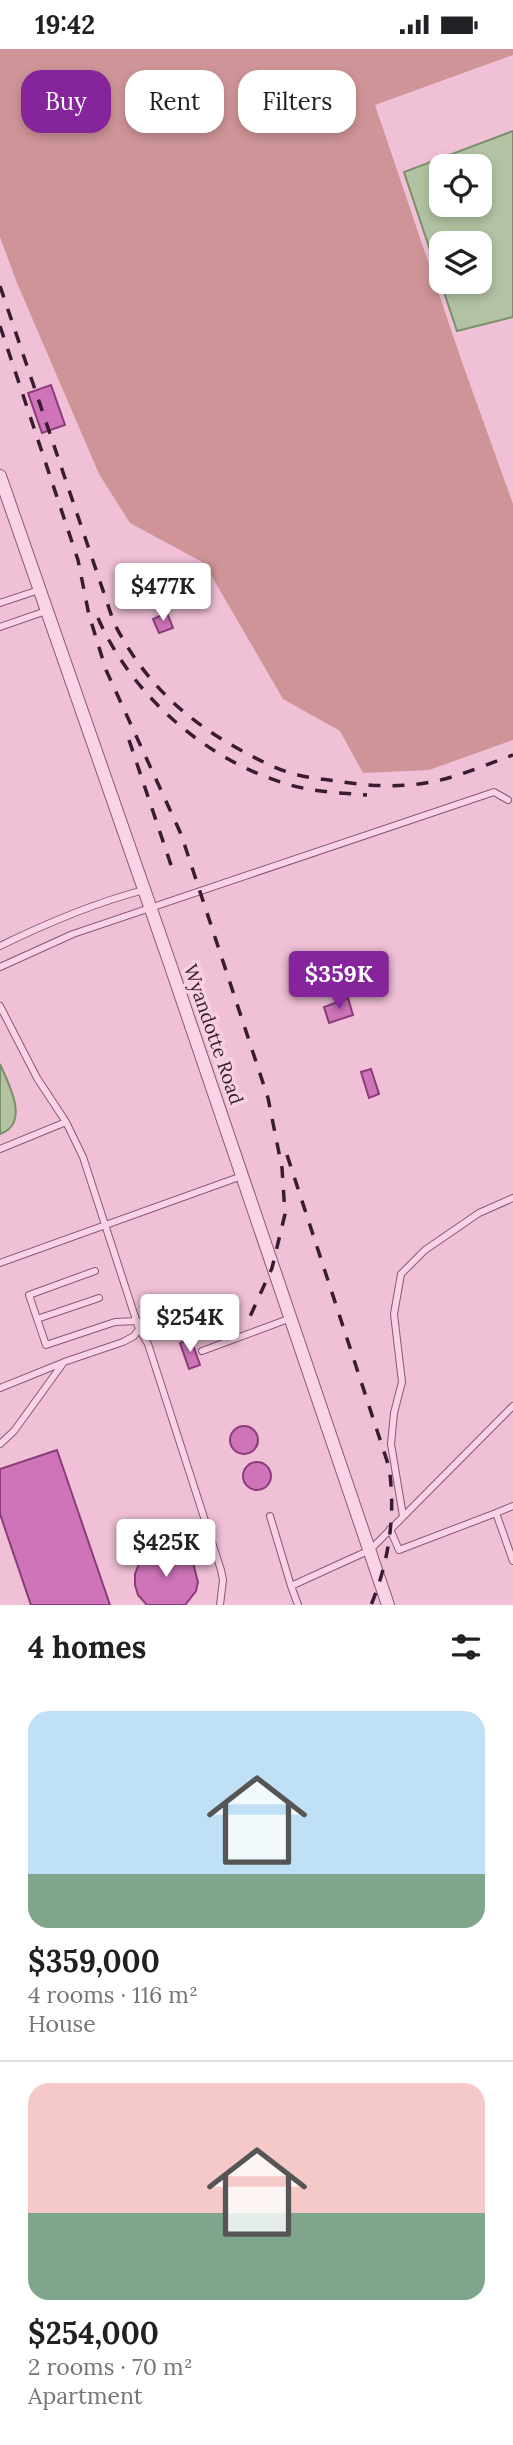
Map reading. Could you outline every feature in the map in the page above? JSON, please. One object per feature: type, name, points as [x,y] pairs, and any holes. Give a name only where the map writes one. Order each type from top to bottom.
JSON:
[{"type":"street","name":"Wyandotte Road","points":[[0,476],[388,1605]]},
{"type":"lane","points":[[0,603],[38,590]]},
{"type":"lane","points":[[0,627],[46,611]]},
{"type":"lane","points":[[0,967],[73,934],[494,792],[508,800]]},
{"type":"lane","points":[[0,946],[42,925],[144,890]]},
{"type":"lane","points":[[0,1006],[83,1157],[139,1325],[148,1344],[221,1570],[223,1580],[220,1605]]},
{"type":"lane","points":[[0,1149],[66,1122]]},
{"type":"lane","points":[[0,1263],[242,1176]]},
{"type":"lane","points":[[403,1516],[391,1444],[394,1413],[402,1383],[394,1314],[401,1274],[425,1250],[479,1213],[513,1198]]},
{"type":"lane","points":[[95,1271],[29,1295],[46,1345],[115,1322],[139,1325]]},
{"type":"lane","points":[[37,1319],[99,1298]]},
{"type":"lane","points":[[202,1352],[291,1318]]},
{"type":"lane","points":[[0,1388],[123,1342],[134,1336],[139,1325]]},
{"type":"lane","points":[[0,1444],[14,1431],[64,1363]]},
{"type":"lane","points":[[291,1586],[370,1550],[513,1406]]},
{"type":"lane","points":[[390,1528],[399,1550],[513,1506]]},
{"type":"lane","points":[[496,1513],[513,1561]]},
{"type":"lane","points":[[270,1516],[298,1605]]},
{"type":"shaded area","points":[[0,49],[513,49],[513,55],[375,105],[429,265],[429,294],[439,294],[513,504],[513,740],[429,770],[363,773],[340,731],[283,699],[204,563],[130,523],[99,474],[0,237]]},
{"type":"shaded area","points":[[513,131],[513,317],[457,331],[445,294],[492,294],[492,231],[429,231],[429,247],[404,172],[429,163],[429,217],[492,217],[492,154],[452,154]]},
{"type":"shaded area","points":[[0,1064],[12,1092],[16,1112],[9,1129],[0,1134]]},
{"type":"building","points":[[51,385],[65,425],[42,433],[28,393]]},
{"type":"building","points":[[167,613],[173,628],[159,633],[153,619]]},
{"type":"building","points":[[348,998],[353,1015],[329,1023],[324,1007]]},
{"type":"building","points":[[371,1069],[379,1094],[369,1098],[361,1072]]},
{"type":"building","points":[[191,1339],[200,1365],[189,1369],[180,1343]]},
{"type":"building","points":[[244,1426],[254,1430],[258,1440],[254,1450],[244,1454],[234,1450],[230,1440],[234,1430]]},
{"type":"building","points":[[57,1450],[110,1605],[31,1605],[0,1514],[0,1469]]},
{"type":"building","points":[[257,1462],[267,1466],[271,1476],[267,1486],[257,1490],[247,1486],[243,1476],[247,1466]]},
{"type":"building","points":[[156,1550],[178,1551],[193,1563],[198,1582],[196,1591],[185,1605],[147,1605],[138,1595],[135,1574],[139,1564],[147,1556]]},
{"type":"railway","points":[[0,286],[114,623],[139,664],[168,698],[203,727],[244,752],[277,768],[307,777],[372,785],[419,784],[452,777],[513,755]]},
{"type":"railway","points":[[0,326],[78,560],[89,615],[106,670],[181,834],[268,1098],[282,1168],[285,1214],[272,1268],[248,1321]]},
{"type":"railway","points":[[98,618],[130,673],[151,698],[175,721],[228,759],[297,787],[367,795]]},
{"type":"railway","points":[[129,740],[172,868]]},
{"type":"railway","points":[[287,1155],[389,1467],[392,1502],[389,1537],[382,1572],[371,1605]]}]
